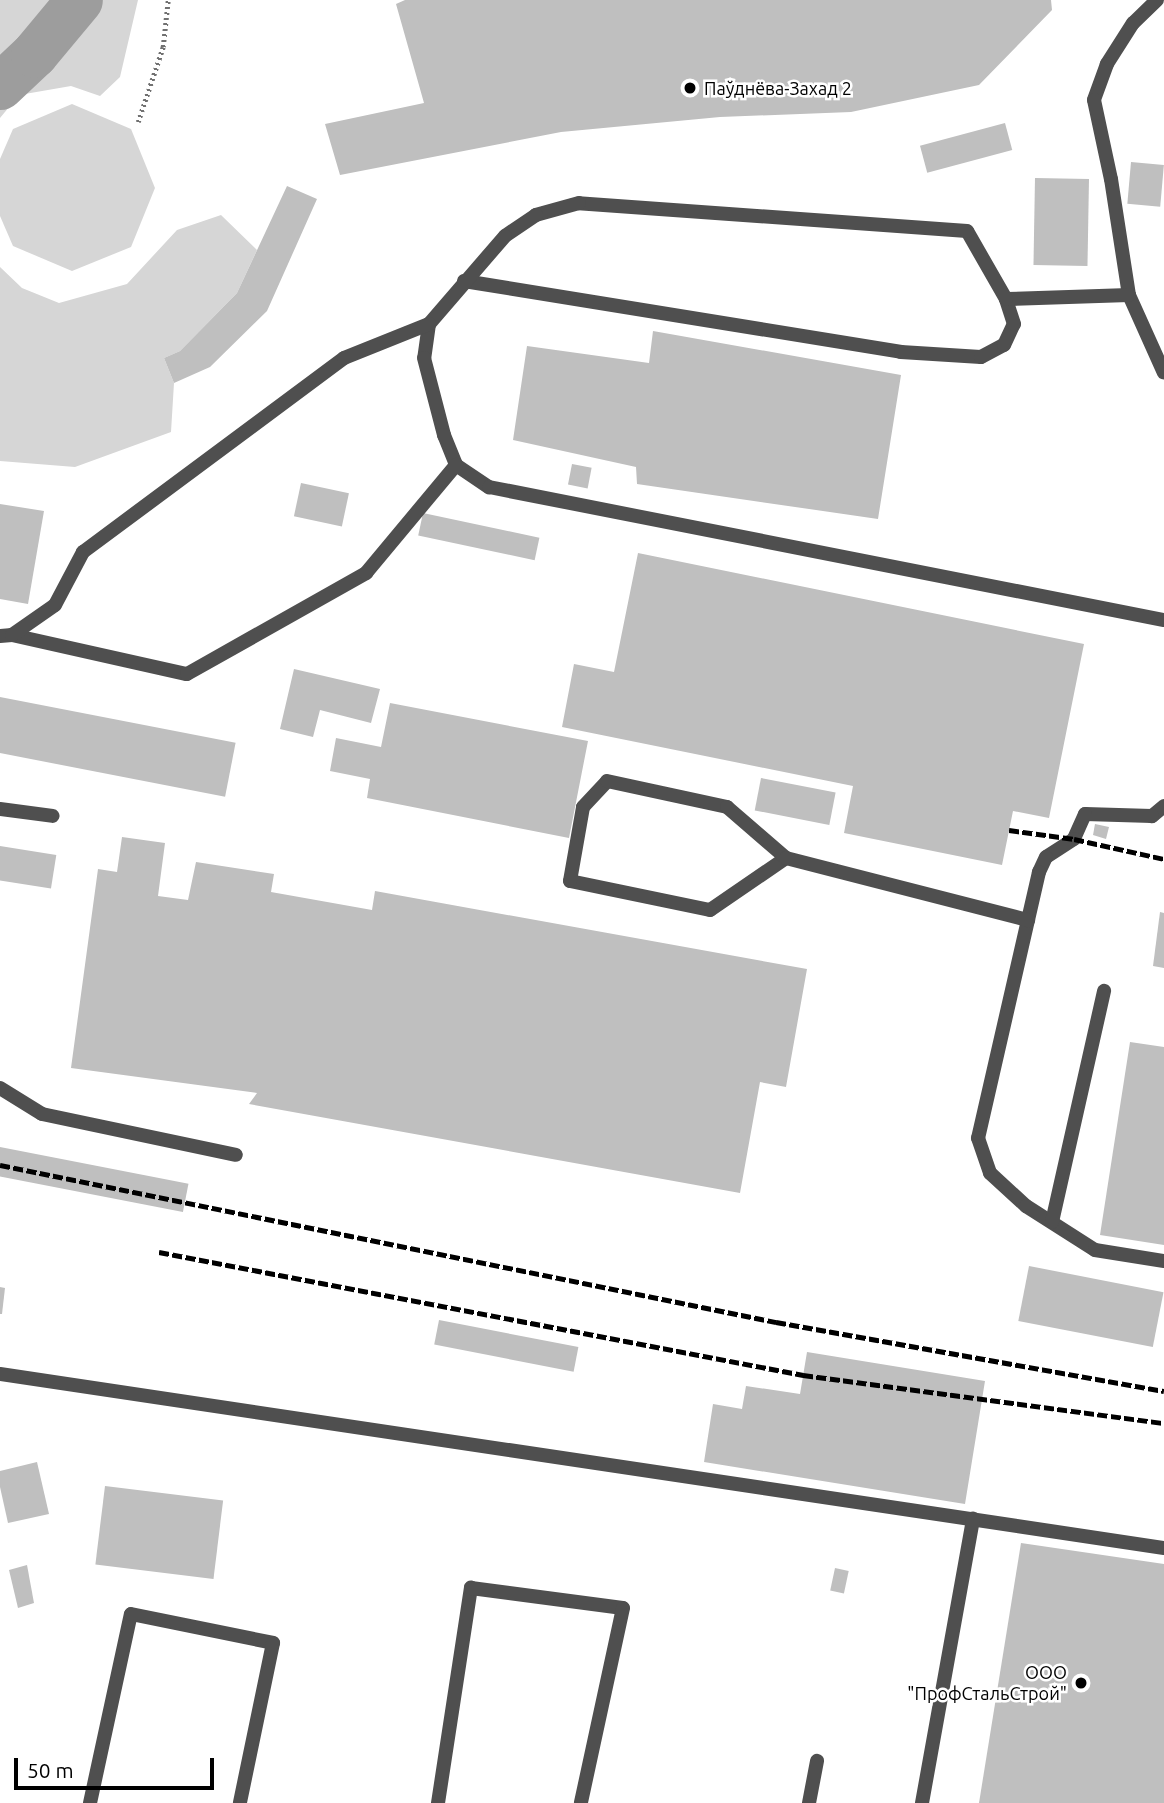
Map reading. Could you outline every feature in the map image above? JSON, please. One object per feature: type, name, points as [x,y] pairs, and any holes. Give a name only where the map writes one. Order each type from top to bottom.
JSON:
[{"type":"lane","points":[[1157,0],[1133,23],[1114,54],[1094,100],[1111,179],[1129,295],[1164,373]]},
{"type":"lane","points":[[6,636],[55,605],[83,552],[344,358],[429,324],[464,281],[505,236],[536,215],[579,203],[967,231],[1006,299],[1014,324],[1004,345],[981,357],[901,352],[464,281]]},
{"type":"lane","points":[[1006,299],[1129,295]]},
{"type":"lane","points":[[429,324],[424,358],[443,435],[456,465],[489,487],[1164,620]]},
{"type":"lane","points":[[6,636],[187,674],[366,573],[456,465]]},
{"type":"lane","points":[[786,858],[710,910],[570,881],[583,807],[607,781],[727,807],[786,858],[1028,920]]},
{"type":"lane","points":[[1164,806],[1152,816],[1085,814],[1074,839],[1046,857],[1028,920],[978,1138],[990,1173],[1026,1206],[1096,1250],[1164,1262]]},
{"type":"lane","points":[[0,809],[53,817]]},
{"type":"lane","points":[[1052,1222],[1104,991]]},
{"type":"lane","points":[[0,1087],[41,1114],[236,1156]]},
{"type":"lane","points":[[0,1374],[1164,1548]]},
{"type":"lane","points":[[922,1803],[973,1519]]},
{"type":"lane","points":[[438,1803],[471,1588],[623,1608],[581,1803]]},
{"type":"lane","points":[[90,1803],[131,1614],[273,1643],[240,1803]]},
{"type":"lane","points":[[809,1803],[817,1761]]},
{"type":"path","points":[[138,122],[163,47],[168,0]]},
{"type":"shaded area","points":[[0,0],[138,0],[120,77],[100,96],[71,86],[19,95],[0,118]]},
{"type":"shaded area","points":[[72,104],[131,129],[155,188],[131,247],[72,271],[13,246],[0,216],[0,159],[13,129]]},
{"type":"shaded area","points":[[221,215],[257,250],[237,293],[180,351],[164,358],[174,383],[171,432],[75,467],[0,461],[0,267],[22,288],[59,303],[127,284],[177,230]]},
{"type":"building","name":"Паўднёва-Захад 2","points":[[405,0],[1051,0],[1052,10],[979,85],[851,112],[720,117],[561,132],[340,175],[325,124],[424,103],[396,4]]},
{"type":"building","points":[[1005,123],[1012,150],[927,173],[920,146]]},
{"type":"building","points":[[1131,162],[1164,165],[1160,207],[1127,204]]},
{"type":"building","points":[[1035,178],[1089,179],[1087,266],[1033,265]]},
{"type":"building","points":[[287,186],[317,199],[267,311],[210,367],[174,383],[164,358],[180,351],[237,293]]},
{"type":"building","points":[[653,331],[901,375],[878,519],[637,484],[636,467],[513,440],[527,346],[649,363]]},
{"type":"building","points":[[572,464],[592,468],[588,488],[568,485]]},
{"type":"building","points":[[301,483],[349,493],[342,526],[294,516]]},
{"type":"building","points":[[0,504],[44,511],[28,604],[0,599]]},
{"type":"building","points":[[423,513],[539,538],[535,560],[418,535]]},
{"type":"building","points":[[638,553],[1084,644],[1049,818],[1013,811],[1002,865],[844,833],[853,786],[562,727],[574,664],[614,672]]},
{"type":"building","points":[[294,669],[380,689],[371,723],[320,710],[313,737],[280,729]]},
{"type":"building","points":[[0,697],[236,743],[225,797],[0,753]]},
{"type":"building","points":[[390,703],[588,741],[569,838],[367,798],[370,779],[330,771],[336,738],[381,747]]},
{"type":"building","points":[[761,778],[836,793],[829,825],[755,810]]},
{"type":"building","points":[[1095,824],[1109,827],[1106,839],[1093,835]]},
{"type":"building","points":[[122,837],[165,843],[158,896],[188,900],[196,862],[274,874],[271,892],[372,910],[375,891],[807,969],[786,1087],[760,1082],[740,1193],[249,1104],[257,1093],[71,1068],[98,869],[117,872]]},
{"type":"building","points":[[0,846],[56,855],[51,888],[0,880]]},
{"type":"building","points":[[1160,912],[1164,913],[1164,968],[1153,966]]},
{"type":"building","points":[[1130,1042],[1164,1047],[1164,1245],[1100,1235]]},
{"type":"building","points":[[0,1147],[188,1184],[183,1212],[0,1177]]},
{"type":"building","points":[[1029,1266],[1163,1292],[1153,1347],[1018,1321]]},
{"type":"building","points":[[0,1287],[5,1288],[2,1314],[0,1314]]},
{"type":"building","points":[[439,1320],[578,1347],[574,1372],[434,1345]]},
{"type":"building","points":[[807,1352],[985,1381],[965,1504],[704,1462],[713,1404],[742,1409],[746,1386],[800,1394]]},
{"type":"building","points":[[37,1462],[49,1514],[8,1523],[0,1487],[0,1471]]},
{"type":"building","points":[[105,1486],[223,1501],[213,1579],[95,1564]]},
{"type":"building","name":"ООО \"ПрофСтальСтрой\"","points":[[1021,1543],[1164,1564],[1164,1803],[979,1803]]},
{"type":"building","points":[[27,1565],[34,1603],[18,1608],[9,1570]]},
{"type":"building","points":[[835,1568],[849,1571],[844,1593],[830,1590]]},
{"type":"waterway","points":[[0,86],[34,54],[79,0]]},
{"type":"railway","points":[[1009,830],[1074,839],[1164,859]]},
{"type":"railway","points":[[0,1165],[776,1322],[1164,1391]]},
{"type":"railway","points":[[159,1252],[803,1375],[1164,1423]]},
{"type":"place","name":"Паўднёва-Захад 2","points":[[690,88]]},
{"type":"place","name":"ООО \"ПрофСтальСтрой\"","points":[[1081,1683]]}]
